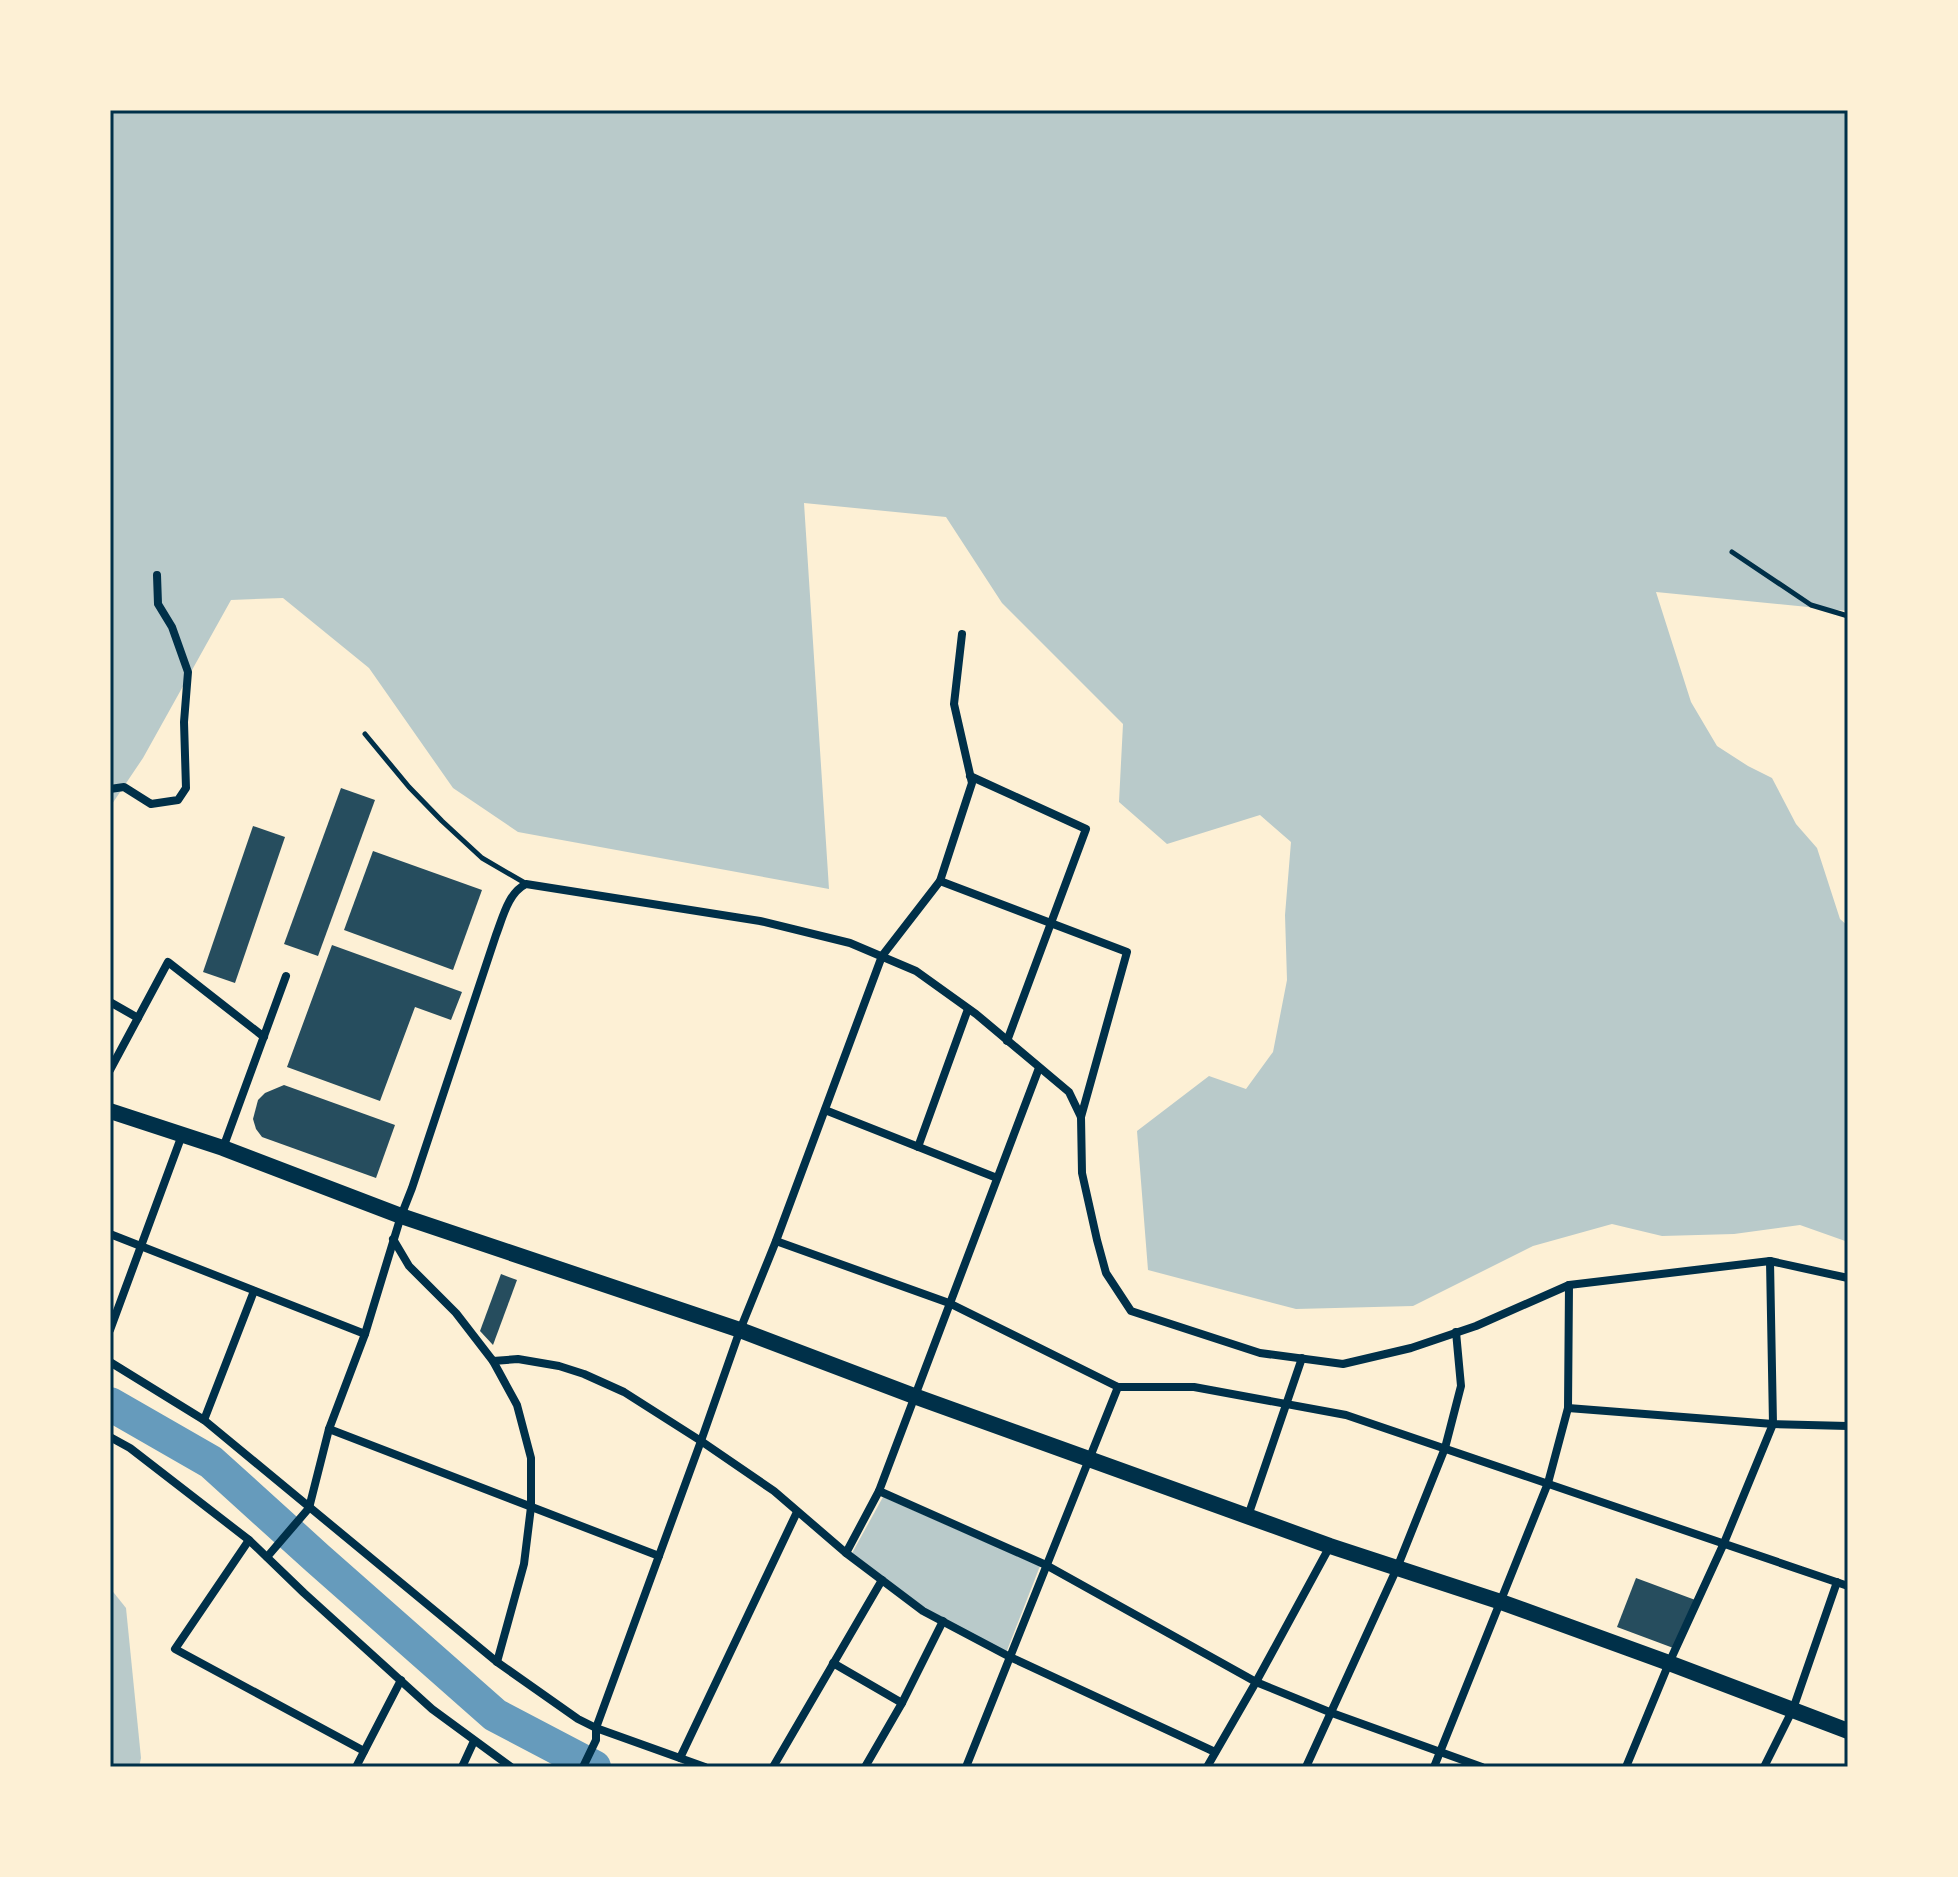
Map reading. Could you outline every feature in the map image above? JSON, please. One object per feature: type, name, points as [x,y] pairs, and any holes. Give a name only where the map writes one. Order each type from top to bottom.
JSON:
[{"type":"highway","points":[[110,1111],[223,1148],[401,1216],[740,1330],[1330,1546],[1501,1602],[1848,1731]]},
{"type":"street","points":[[110,789],[124,787],[151,804],[178,800],[186,788],[184,722],[188,672],[172,627],[158,604],[157,575]]},
{"type":"street","points":[[583,1767],[596,1740],[596,1728],[740,1330],[882,956],[940,881],[972,783],[954,704],[962,634]]},
{"type":"street","points":[[970,776],[1086,829],[1007,1041]]},
{"type":"street","points":[[940,881],[1127,952],[1081,1117],[1082,1173],[1097,1240],[1106,1273],[1131,1311],[1260,1353],[1343,1364],[1411,1348],[1476,1326],[1569,1285],[1770,1261],[1848,1278]]},
{"type":"street","points":[[267,1557],[309,1508],[329,1429],[365,1334],[393,1239],[496,935],[511,897],[518,888],[526,884],[760,921],[850,943],[882,956],[916,971],[968,1009],[1069,1092],[1081,1117]]},
{"type":"street","points":[[110,1070],[168,962],[264,1037]]},
{"type":"street","points":[[223,1148],[286,976]]},
{"type":"street","points":[[110,1002],[138,1018]]},
{"type":"street","points":[[918,1147],[968,1009]]},
{"type":"street","points":[[846,1553],[879,1491],[1039,1068]]},
{"type":"street","points":[[825,1110],[997,1178]]},
{"type":"street","points":[[110,1330],[182,1135]]},
{"type":"street","points":[[110,1234],[365,1334]]},
{"type":"street","points":[[393,1239],[409,1266],[456,1313],[493,1361],[517,1405],[531,1458],[531,1507],[524,1564],[497,1662]]},
{"type":"street","points":[[776,1241],[949,1303],[1118,1387],[1194,1387],[1346,1415],[1848,1586]]},
{"type":"street","points":[[1626,1767],[1773,1424],[1770,1261]]},
{"type":"street","points":[[1434,1767],[1548,1483],[1568,1408],[1569,1285]]},
{"type":"street","points":[[204,1420],[254,1291]]},
{"type":"street","points":[[1306,1767],[1397,1568],[1445,1448],[1461,1386],[1456,1332]]},
{"type":"street","points":[[1248,1516],[1302,1358]]},
{"type":"street","points":[[493,1361],[518,1359],[559,1366],[624,1392],[774,1491],[846,1553],[923,1611],[1010,1657],[1215,1752]]},
{"type":"street","points":[[110,1362],[204,1420],[497,1662],[578,1719],[705,1767]]},
{"type":"street","points":[[966,1767],[1118,1387]]},
{"type":"street","points":[[1568,1408],[1773,1424],[1848,1426]]},
{"type":"street","points":[[329,1429],[659,1556]]},
{"type":"street","points":[[110,1437],[130,1448],[249,1540],[432,1709],[511,1767]]},
{"type":"street","points":[[879,1491],[1046,1565],[1256,1682],[1482,1767]]},
{"type":"street","points":[[680,1758],[797,1512]]},
{"type":"street","points":[[249,1540],[175,1649],[364,1751]]},
{"type":"street","points":[[1207,1767],[1330,1546]]},
{"type":"street","points":[[773,1767],[882,1580]]},
{"type":"street","points":[[1764,1767],[1793,1709],[1837,1582]]},
{"type":"street","points":[[865,1767],[902,1703],[943,1621]]},
{"type":"street","points":[[833,1663],[902,1703]]},
{"type":"street","points":[[356,1767],[401,1680]]},
{"type":"street","points":[[462,1767],[474,1741]]},
{"type":"lane","points":[[1732,552],[1811,605],[1848,616]]},
{"type":"lane","points":[[365,734],[409,787],[482,858],[526,884]]},
{"type":"shaded area","points":[[110,110],[1848,110],[1848,611],[1656,592],[1691,702],[1717,746],[1772,778],[1796,824],[1817,848],[1840,919],[1848,926],[1848,1242],[1800,1225],[1734,1234],[1662,1236],[1612,1224],[1533,1246],[1413,1306],[1296,1309],[1148,1270],[1137,1131],[1209,1076],[1246,1089],[1273,1052],[1287,980],[1285,915],[1291,842],[1260,815],[1167,844],[1119,802],[1123,724],[1002,603],[946,517],[804,503],[829,889],[518,832],[453,788],[369,668],[283,598],[231,600],[143,758],[110,807]]},
{"type":"shaded area","points":[[883,1497],[1040,1566],[1006,1653],[938,1617],[851,1555]]},
{"type":"shaded area","points":[[110,1588],[126,1608],[141,1758],[139,1767],[110,1767]]},
{"type":"building","points":[[341,788],[375,800],[318,956],[284,944]]},
{"type":"building","points":[[253,826],[285,837],[235,983],[203,972]]},
{"type":"building","points":[[373,851],[482,890],[453,970],[344,930]]},
{"type":"building","points":[[332,945],[462,992],[451,1020],[415,1007],[380,1101],[287,1067]]},
{"type":"building","points":[[284,1085],[395,1125],[376,1178],[262,1137],[253,1119],[258,1100],[265,1093]]},
{"type":"building","points":[[501,1274],[517,1280],[493,1345],[480,1331]]},
{"type":"building","points":[[1636,1578],[1698,1601],[1676,1649],[1617,1627]]},
{"type":"waterway","points":[[110,1404],[211,1462],[495,1715],[594,1767]]}]
